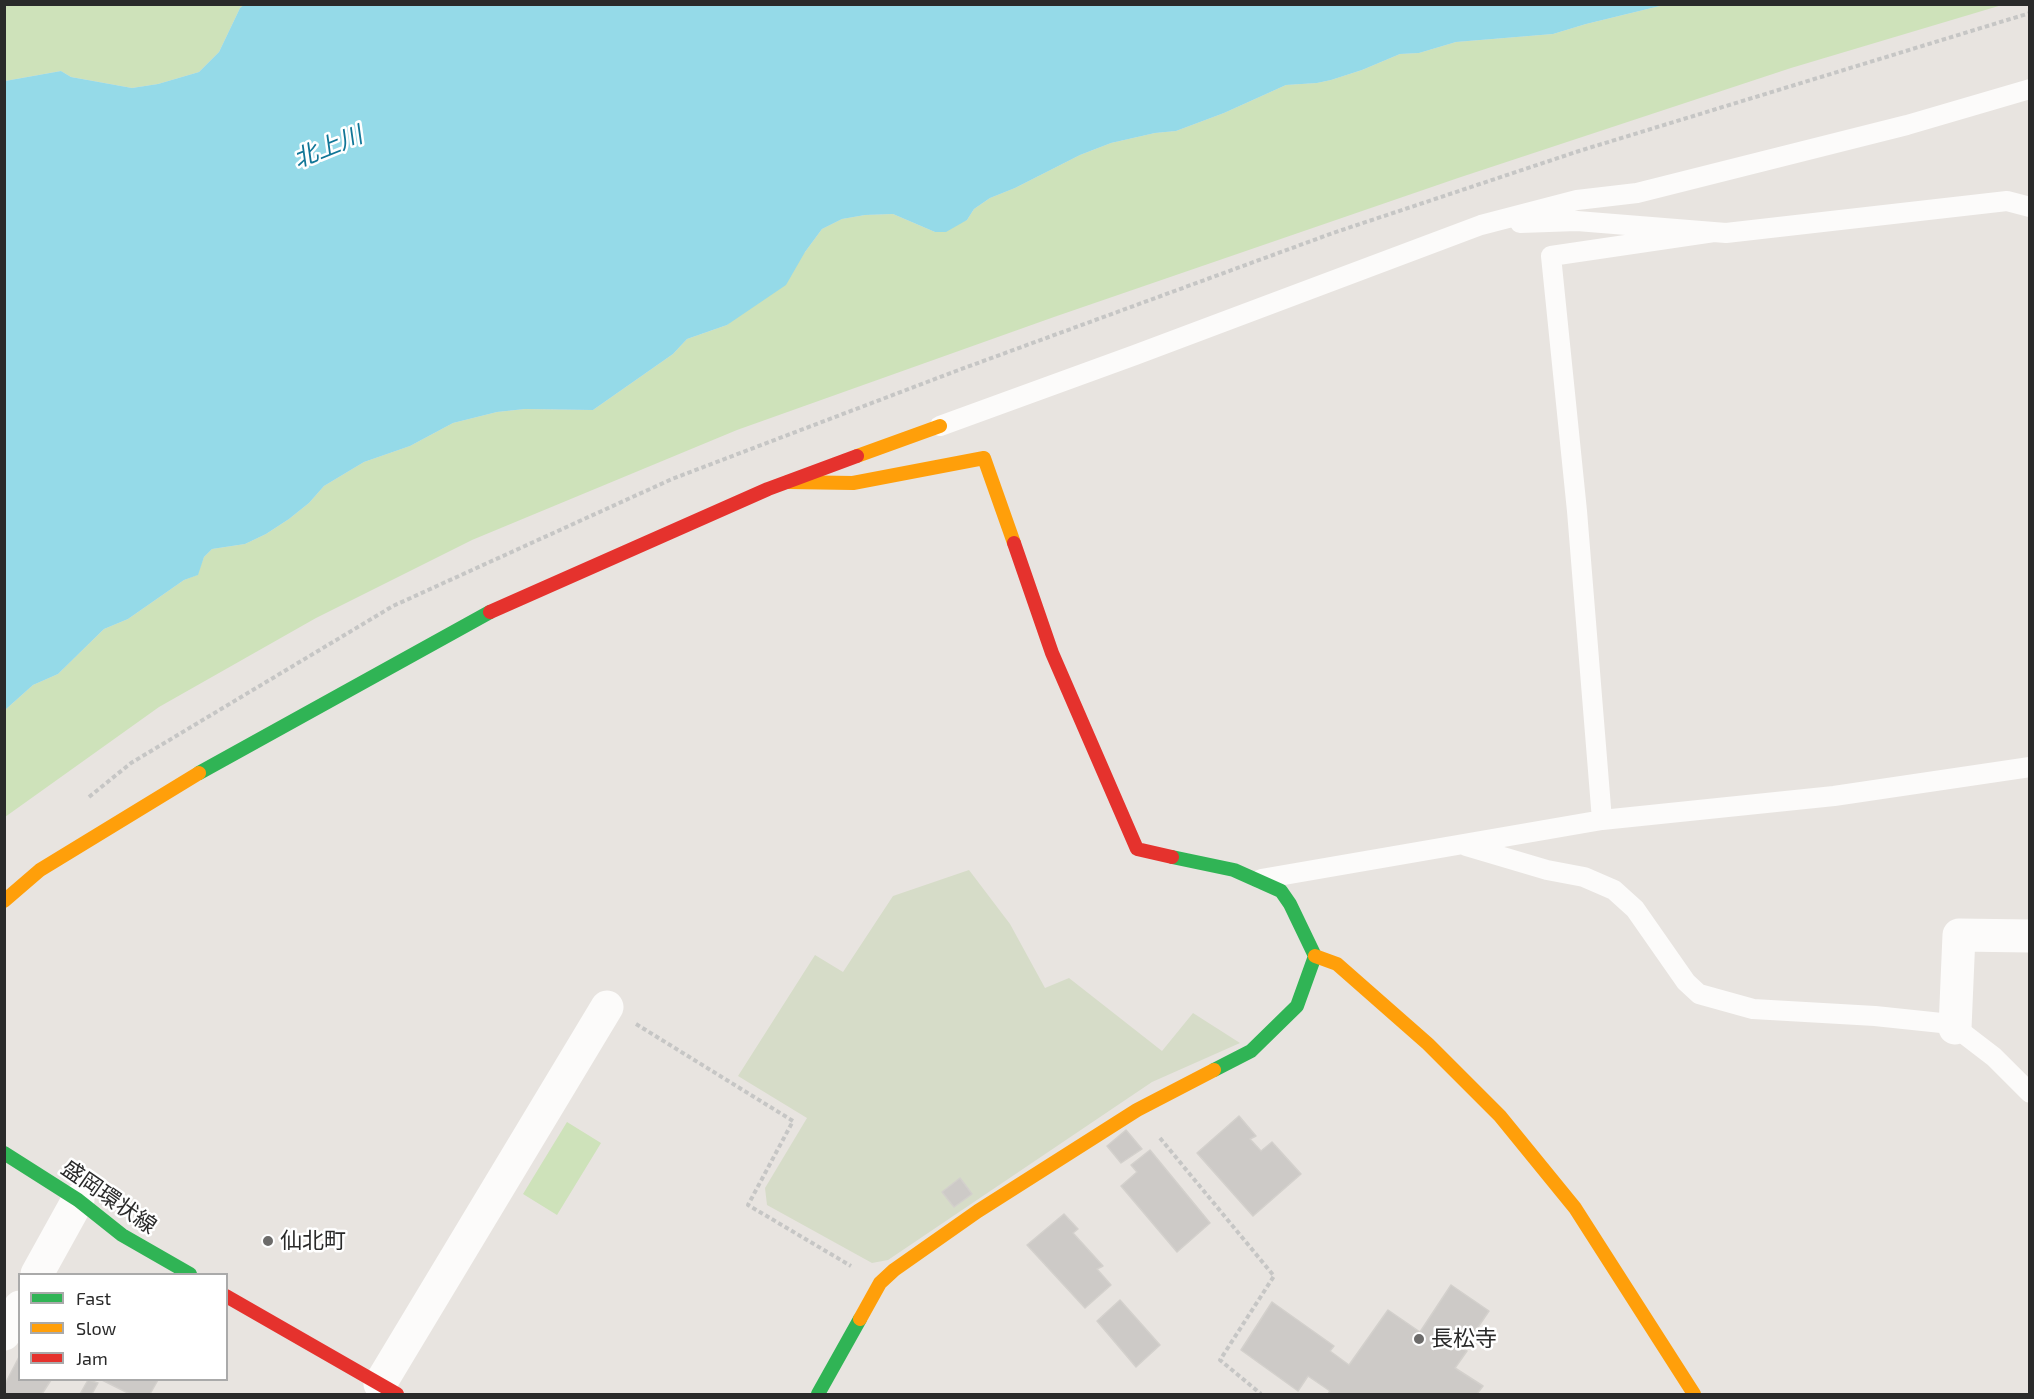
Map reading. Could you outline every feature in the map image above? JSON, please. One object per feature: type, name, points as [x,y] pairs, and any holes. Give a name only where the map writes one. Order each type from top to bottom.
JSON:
[{"type":"street","points":[[4,901],[40,870],[225,757],[485,614],[768,489],[940,426]]},
{"type":"street","points":[[788,482],[853,483],[984,458],[1052,652],[1137,849],[1234,870],[1281,891],[1290,904],[1315,956],[1297,1006],[1251,1051],[1137,1110],[978,1211],[894,1270],[880,1283],[818,1395]]},
{"type":"street","points":[[1955,1028],[1959,935],[2030,936]]},
{"type":"street","points":[[1315,956],[1337,963],[1428,1044],[1500,1116],[1575,1208],[1694,1395]]},
{"type":"street","points":[[228,1297],[388,1389],[607,1007]]},
{"type":"street","name":"盛岡環状線","points":[[4,1153],[78,1200],[122,1235],[187,1273]]},
{"type":"street","points":[[38,1273],[78,1200]]},
{"type":"street","points":[[4,1334],[18,1310]]},
{"type":"lane","points":[[940,426],[1481,225],[1576,200],[1637,193],[1907,125],[2030,89]]},
{"type":"lane","points":[[1481,225],[1578,220],[1726,233],[2007,201],[2030,195]]},
{"type":"lane","points":[[2007,201],[2030,207]]},
{"type":"lane","points":[[1602,820],[1577,511],[1551,256],[1714,232]]},
{"type":"lane","points":[[1255,880],[1602,820],[1834,796],[2030,767]]},
{"type":"lane","points":[[1462,845],[1547,870],[1584,877],[1614,890],[1635,909],[1686,982],[1699,994],[1753,1009],[1875,1016],[1951,1024],[1994,1057],[2030,1093]]},
{"type":"path","points":[[607,1007],[793,1121],[748,1205],[880,1283]]},
{"type":"path","points":[[1137,1110],[1274,1276],[1220,1360],[1261,1395]]},
{"type":"green space","points":[[5,5],[245,5],[240,8],[219,52],[199,72],[158,84],[132,88],[71,77],[61,71],[5,81]]},
{"type":"green space","points":[[1664,5],[2002,5],[1791,68],[1458,178],[1054,317],[737,430],[472,540],[316,618],[159,707],[5,817],[5,710],[33,685],[58,674],[104,629],[128,619],[184,580],[197,575],[204,557],[212,549],[245,544],[266,534],[309,503],[324,486],[364,462],[410,446],[453,423],[497,412],[525,409],[593,410],[673,354],[687,339],[727,325],[805,252],[822,229],[842,219],[893,214],[935,232],[967,220],[974,209],[990,198],[1080,155],[1111,143],[1155,133],[1176,131],[1224,113],[1286,85],[1331,80],[1400,54],[1419,53],[1456,42],[1553,34]]},
{"type":"green space","points":[[969,870],[1010,924],[1045,988],[1069,978],[1162,1051],[1193,1013],[1240,1043],[1152,1082],[888,1260],[872,1263],[767,1205],[765,1188],[807,1118],[738,1076],[815,955],[843,972],[893,896]]},
{"type":"green space","points":[[567,1122],[601,1143],[557,1215],[523,1194]]},
{"type":"water","name":"北上川","points":[[245,4],[1664,5],[1553,34],[1456,42],[1419,53],[1400,54],[1331,80],[1286,85],[1224,113],[1176,131],[1155,133],[1111,143],[1080,155],[990,198],[974,209],[967,220],[946,232],[935,232],[893,214],[842,219],[822,229],[805,252],[786,285],[727,325],[687,339],[673,354],[593,410],[525,409],[497,412],[453,423],[410,446],[364,462],[324,486],[309,503],[266,534],[245,544],[212,549],[204,557],[198,575],[184,580],[128,619],[104,629],[58,674],[33,685],[5,710],[5,81],[61,71],[71,77],[132,88],[158,84],[199,72],[219,52],[240,8]]},
{"type":"building","points":[[1239,1116],[1256,1136],[1250,1139],[1261,1151],[1272,1142],[1301,1174],[1253,1216],[1197,1153]]},
{"type":"building","points":[[1126,1130],[1142,1149],[1121,1163],[1107,1146]]},
{"type":"building","points":[[1150,1150],[1210,1223],[1177,1252],[1121,1186],[1137,1172],[1131,1165]]},
{"type":"building","points":[[960,1178],[972,1194],[954,1207],[942,1192]]},
{"type":"building","points":[[1064,1214],[1078,1229],[1073,1233],[1103,1266],[1097,1269],[1111,1285],[1085,1308],[1027,1245]]},
{"type":"building","name":"長松寺","points":[[1451,1285],[1489,1311],[1463,1349],[1467,1351],[1455,1368],[1483,1386],[1477,1394],[1328,1394],[1330,1391],[1308,1376],[1298,1391],[1241,1350],[1272,1302],[1334,1346],[1330,1351],[1349,1365],[1388,1310],[1420,1332]]},
{"type":"building","points":[[1120,1300],[1160,1345],[1136,1367],[1097,1321]]},
{"type":"building","points":[[18,1359],[18,1381],[50,1381],[42,1394],[4,1394],[4,1386]]},
{"type":"building","points":[[87,1381],[98,1383],[92,1394],[80,1394]]},
{"type":"building","points":[[104,1381],[157,1381],[150,1394],[130,1394]]},
{"type":"traffic: fast","points":[[199,773],[490,612]]},
{"type":"traffic: fast","points":[[1172,857],[1234,870],[1281,891],[1290,904],[1315,956],[1297,1006],[1251,1051],[1214,1070]]},
{"type":"traffic: fast","points":[[4,1153],[78,1200],[122,1235],[188,1273]]},
{"type":"traffic: fast","points":[[818,1394],[860,1319]]},
{"type":"traffic: slow","points":[[857,456],[940,426]]},
{"type":"traffic: slow","points":[[788,482],[853,483],[984,458],[1014,543]]},
{"type":"traffic: slow","points":[[4,901],[40,870],[199,773]]},
{"type":"traffic: slow","points":[[1315,956],[1337,964],[1428,1044],[1500,1116],[1575,1208],[1694,1394]]},
{"type":"traffic: slow","points":[[860,1319],[880,1283],[894,1270],[978,1211],[1137,1110],[1214,1070]]},
{"type":"traffic: jam","points":[[490,612],[768,489],[857,456]]},
{"type":"traffic: jam","points":[[1014,543],[1052,653],[1137,849],[1172,857]]},
{"type":"traffic: jam","points":[[228,1297],[397,1394]]},
{"type":"place","name":"仙北町","points":[[268,1241]]},
{"type":"place","name":"長松寺","points":[[1419,1339]]}]
